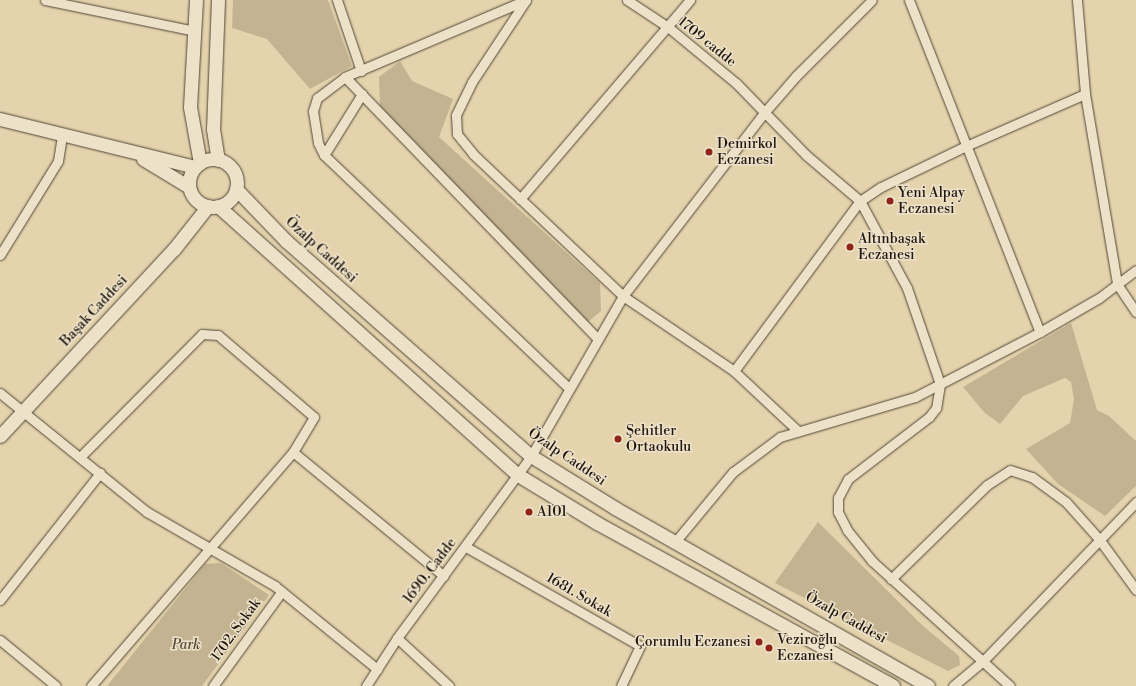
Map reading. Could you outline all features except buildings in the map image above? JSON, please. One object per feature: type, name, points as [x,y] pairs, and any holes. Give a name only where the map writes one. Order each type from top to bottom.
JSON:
[{"type":"main road","points":[[189,187],[197,165],[190,107],[196,0]]},
{"type":"main road","points":[[213,206],[227,202],[236,189],[235,174],[218,160],[213,129],[218,0]]},
{"type":"main road","points":[[0,119],[133,152],[197,165],[218,160]]},
{"type":"main road","points":[[133,152],[189,187],[196,199],[213,206],[518,475],[597,523],[893,686]]},
{"type":"main road","name":"Özalp Caddesi","points":[[236,189],[286,241],[530,456],[676,542],[928,686]]},
{"type":"main road","name":"Başak Caddesi","points":[[0,436],[174,250],[213,206]]},
{"type":"street","points":[[45,0],[195,31]]},
{"type":"street","points":[[337,0],[361,71]]},
{"type":"street","points":[[526,0],[345,77],[317,98],[313,111],[318,143],[324,155],[570,388]]},
{"type":"street","points":[[526,0],[472,82],[456,115],[457,134],[520,199],[623,296],[734,371],[798,431]]},
{"type":"street","name":"1709 cadde","points":[[626,0],[668,27],[736,83],[763,114],[860,201],[907,288],[940,384]]},
{"type":"street","points":[[520,199],[690,0]]},
{"type":"street","name":"1690. Cadde","points":[[366,686],[397,638],[518,475],[623,296],[763,114],[796,76],[872,0]]},
{"type":"street","points":[[909,0],[1040,332]]},
{"type":"street","points":[[1077,0],[1086,94],[1117,284],[1136,312]]},
{"type":"street","points":[[345,77],[598,339]]},
{"type":"street","points":[[324,155],[362,94]]},
{"type":"street","points":[[734,371],[860,201],[880,186],[966,146],[1086,94]]},
{"type":"street","points":[[0,255],[58,161],[62,135]]},
{"type":"street","points":[[676,542],[734,472],[780,437],[915,397],[1040,332],[1117,284],[1136,270]]},
{"type":"street","points":[[80,457],[202,334],[218,335],[314,417],[293,452],[91,686]]},
{"type":"street","points":[[940,384],[936,408],[929,417],[854,474],[838,498],[838,512],[846,530],[891,579],[1010,686]]},
{"type":"street","points":[[0,393],[147,512],[282,591],[377,669]]},
{"type":"street","points":[[293,452],[444,576]]},
{"type":"street","points":[[891,579],[987,485],[1010,470],[1032,477],[1066,502],[1099,539],[1136,590]]},
{"type":"street","points":[[0,600],[100,474]]},
{"type":"street","points":[[953,686],[983,661],[1136,502]]},
{"type":"street","name":"1681. Sokak","points":[[466,547],[640,646],[621,686]]},
{"type":"street","name":"1702. Sokak","points":[[213,686],[282,591]]},
{"type":"street","points":[[397,638],[449,686]]},
{"type":"street","points":[[0,640],[56,686]]},
{"type":"green space","points":[[233,0],[328,0],[352,66],[310,89],[267,39],[232,28]]},
{"type":"green space","points":[[400,61],[412,81],[453,99],[439,137],[600,283],[601,311],[588,322],[380,108],[379,77]]},
{"type":"green space","points":[[1071,323],[1097,410],[1109,416],[1136,441],[1136,486],[1105,516],[1058,484],[1026,449],[1070,423],[1074,399],[1071,382],[1065,378],[1023,396],[1000,424],[984,412],[963,387]]},
{"type":"green space","points":[[818,522],[923,626],[959,656],[960,665],[948,671],[775,583]]},
{"type":"green space","name":"Park","points":[[221,563],[269,595],[202,686],[107,686],[205,564]]},
{"type":"place","name":"Demirkol Eczanesi","points":[[709,152]]},
{"type":"place","name":"Yeni Alpay Eczanesi","points":[[890,201]]},
{"type":"place","name":"Altınbaşak Eczanesi","points":[[850,247]]},
{"type":"place","name":"Şehitler Ortaokulu","points":[[618,439]]},
{"type":"place","name":"A101","points":[[529,512]]},
{"type":"place","name":"Çorumlu Eczanesi","points":[[759,642]]},
{"type":"place","name":"Veziroğlu Eczanesi","points":[[769,648]]}]
